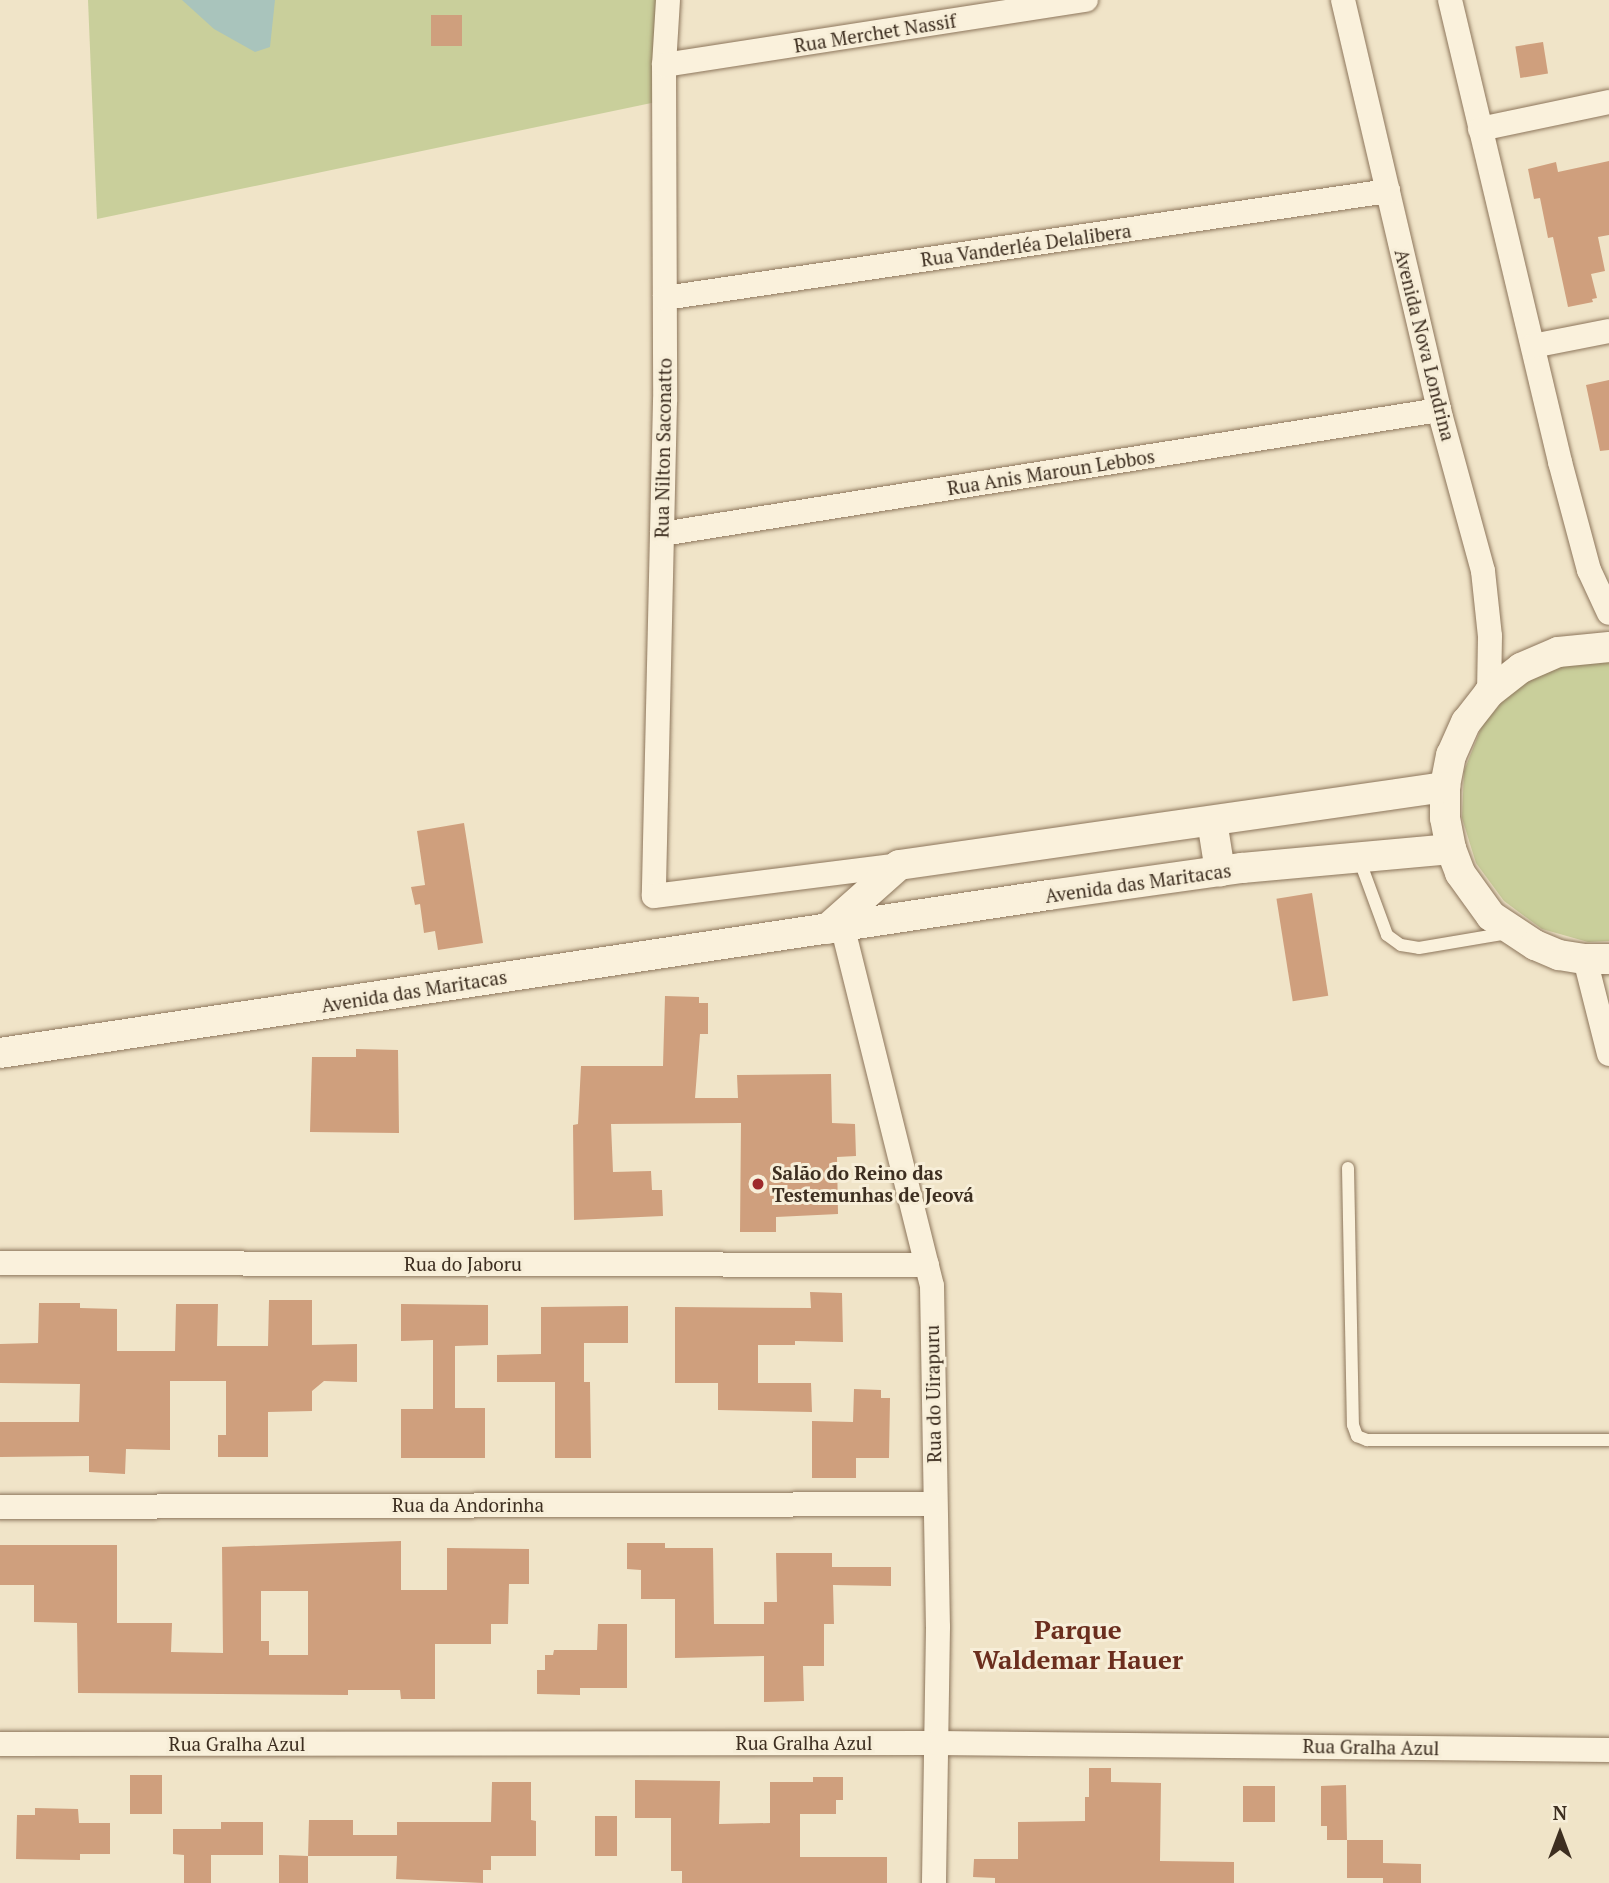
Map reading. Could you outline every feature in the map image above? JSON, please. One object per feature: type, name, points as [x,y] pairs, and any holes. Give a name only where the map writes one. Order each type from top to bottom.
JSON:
[{"type":"street","name":"Rua Nilton Saconatto","points":[[668,0],[664,65],[665,298],[654,896],[899,865]]},
{"type":"street","name":"Rua Merchet Nassif","points":[[664,65],[1086,0]]},
{"type":"street","name":"Avenida Nova Londrina","points":[[1343,0],[1439,410],[1483,570],[1490,636],[1489,693]]},
{"type":"street","points":[[1450,0],[1533,346],[1599,568],[1609,613]]},
{"type":"street","points":[[1480,129],[1609,102]]},
{"type":"street","name":"Rua Vanderléa Delalibera","points":[[665,298],[1388,191]]},
{"type":"street","points":[[1533,346],[1609,331]]},
{"type":"street","name":"Rua Anis Maroun Lebbos","points":[[662,534],[1439,410]]},
{"type":"street","points":[[1609,647],[1558,652],[1521,668],[1489,693],[1466,722],[1451,755],[1444,786],[1444,818],[1451,849],[1474,895],[1512,932],[1559,954],[1597,959],[1609,1054]]},
{"type":"street","points":[[837,924],[899,865],[1444,786]]},
{"type":"street","points":[[1212,821],[1220,871]]},
{"type":"street","name":"Avenida das Maritacas","points":[[0,1053],[837,924],[1220,871],[1451,849]]},
{"type":"street","name":"Rua do Uirapuru","points":[[837,924],[932,1286],[936,1742],[934,1883]]},
{"type":"street","name":"Rua do Jaboru","points":[[0,1263],[927,1265]]},
{"type":"street","name":"Rua da Andorinha","points":[[0,1507],[935,1504]]},
{"type":"street","name":"Rua Gralha Azul","points":[[0,1744],[936,1742],[1609,1750]]},
{"type":"lane","points":[[1358,856],[1387,935],[1401,945],[1419,948],[1512,932]]},
{"type":"lane","points":[[1348,1168],[1353,1424],[1357,1436],[1367,1440],[1609,1440]]},
{"type":"green space","points":[[88,0],[664,0],[661,101],[97,219]]},
{"type":"green space","points":[[1609,657],[1609,941],[1588,942],[1542,929],[1504,901],[1476,863],[1462,818],[1464,771],[1482,726],[1512,690],[1553,666]]},
{"type":"water","points":[[182,0],[275,0],[270,47],[255,52],[214,29]]},
{"type":"building","points":[[431,15],[462,15],[462,46],[431,46]]},
{"type":"building","points":[[1543,42],[1548,74],[1520,78],[1515,46]]},
{"type":"building","points":[[1609,161],[1609,235],[1598,237],[1605,271],[1591,274],[1597,298],[1592,299],[1593,302],[1568,307],[1553,237],[1548,238],[1540,198],[1534,199],[1528,169],[1556,162],[1558,172]]},
{"type":"building","points":[[1609,380],[1609,450],[1600,451],[1586,385]]},
{"type":"building","points":[[464,823],[483,943],[438,950],[435,931],[424,933],[420,904],[415,905],[411,887],[425,885],[417,831]]},
{"type":"building","points":[[1312,893],[1328,996],[1293,1001],[1276,899]]},
{"type":"building","points":[[665,996],[699,997],[699,1003],[708,1003],[708,1034],[700,1034],[695,1098],[738,1098],[737,1075],[831,1074],[832,1123],[855,1124],[856,1156],[837,1157],[838,1214],[776,1217],[776,1232],[740,1232],[741,1123],[611,1124],[613,1172],[651,1171],[652,1190],[662,1190],[663,1216],[574,1220],[573,1125],[578,1124],[581,1066],[663,1066]]},
{"type":"building","points":[[356,1049],[398,1050],[399,1133],[310,1132],[312,1057],[356,1057]]},
{"type":"building","points":[[810,1292],[842,1293],[843,1342],[795,1341],[795,1345],[758,1345],[758,1383],[811,1383],[812,1412],[718,1410],[718,1383],[675,1383],[675,1307],[811,1308]]},
{"type":"building","points":[[269,1300],[312,1300],[312,1345],[357,1344],[357,1382],[324,1381],[312,1391],[312,1411],[268,1412],[268,1457],[218,1457],[218,1435],[226,1435],[226,1381],[170,1381],[170,1450],[126,1449],[125,1474],[89,1472],[89,1456],[0,1457],[0,1422],[79,1422],[80,1384],[0,1383],[0,1344],[38,1343],[39,1303],[80,1303],[80,1308],[117,1309],[117,1351],[175,1351],[176,1304],[218,1304],[217,1346],[268,1346]]},
{"type":"building","points":[[401,1304],[488,1305],[488,1345],[455,1346],[455,1408],[485,1408],[485,1458],[401,1458],[401,1409],[433,1409],[433,1340],[401,1341]]},
{"type":"building","points":[[628,1306],[628,1343],[584,1343],[584,1382],[590,1382],[591,1458],[555,1458],[555,1382],[497,1382],[497,1355],[541,1354],[541,1307]]},
{"type":"building","points":[[854,1389],[881,1390],[881,1398],[890,1398],[889,1458],[856,1458],[856,1478],[812,1478],[812,1421],[853,1422]]},
{"type":"building","points":[[401,1541],[401,1590],[447,1590],[447,1548],[529,1549],[529,1584],[509,1584],[508,1624],[491,1624],[491,1644],[435,1644],[435,1699],[401,1699],[400,1690],[348,1690],[348,1695],[78,1693],[77,1623],[34,1622],[34,1585],[0,1585],[0,1545],[117,1545],[117,1623],[172,1623],[171,1652],[223,1653],[222,1547]],"holes":[[[261,1591],[308,1591],[308,1655],[269,1655],[269,1641],[261,1641]]]},
{"type":"building","points":[[627,1543],[665,1543],[665,1548],[713,1548],[714,1624],[764,1624],[764,1602],[777,1602],[776,1553],[832,1553],[832,1567],[891,1567],[891,1586],[833,1585],[834,1624],[824,1624],[824,1666],[803,1666],[804,1701],[764,1702],[764,1656],[675,1658],[675,1599],[641,1599],[641,1570],[627,1569]]},
{"type":"building","points":[[598,1624],[627,1624],[627,1688],[580,1688],[580,1695],[537,1694],[537,1670],[545,1670],[545,1655],[553,1655],[554,1650],[597,1650]]},
{"type":"building","points":[[1089,1768],[1111,1768],[1111,1782],[1161,1783],[1160,1861],[1234,1862],[1234,1883],[995,1883],[995,1878],[973,1877],[974,1859],[1018,1859],[1018,1822],[1085,1821],[1085,1797],[1089,1797]]},
{"type":"building","points":[[130,1775],[162,1775],[162,1814],[130,1814]]},
{"type":"building","points":[[813,1777],[843,1777],[843,1800],[836,1800],[836,1814],[800,1814],[800,1857],[887,1857],[887,1883],[682,1883],[682,1871],[671,1871],[671,1818],[635,1818],[635,1780],[720,1781],[719,1824],[770,1823],[770,1782],[813,1782]]},
{"type":"building","points":[[492,1782],[531,1782],[531,1820],[536,1821],[536,1856],[491,1856],[491,1870],[483,1870],[483,1883],[396,1879],[397,1856],[308,1856],[309,1820],[353,1820],[353,1835],[397,1835],[397,1822],[491,1822]]},
{"type":"building","points":[[1346,1785],[1347,1840],[1327,1840],[1327,1826],[1321,1826],[1321,1786]]},
{"type":"building","points":[[1243,1786],[1275,1786],[1275,1822],[1243,1822]]},
{"type":"building","points":[[35,1808],[78,1809],[79,1823],[110,1823],[110,1854],[80,1854],[80,1860],[16,1859],[17,1815],[35,1815]]},
{"type":"building","points":[[595,1816],[617,1816],[617,1856],[595,1856]]},
{"type":"building","points":[[221,1822],[263,1822],[263,1855],[211,1855],[211,1883],[184,1883],[184,1855],[173,1854],[173,1829],[221,1829]]},
{"type":"building","points":[[1347,1840],[1383,1840],[1383,1863],[1421,1864],[1421,1883],[1383,1883],[1383,1878],[1347,1878]]},
{"type":"building","points":[[279,1855],[308,1856],[308,1883],[279,1883]]},
{"type":"place","name":"Salão do Reino das Testemunhas de Jeová","points":[[758,1184]]},
{"type":"district","name":"Parque Waldemar Hauer","points":[[1078,1645]]}]
